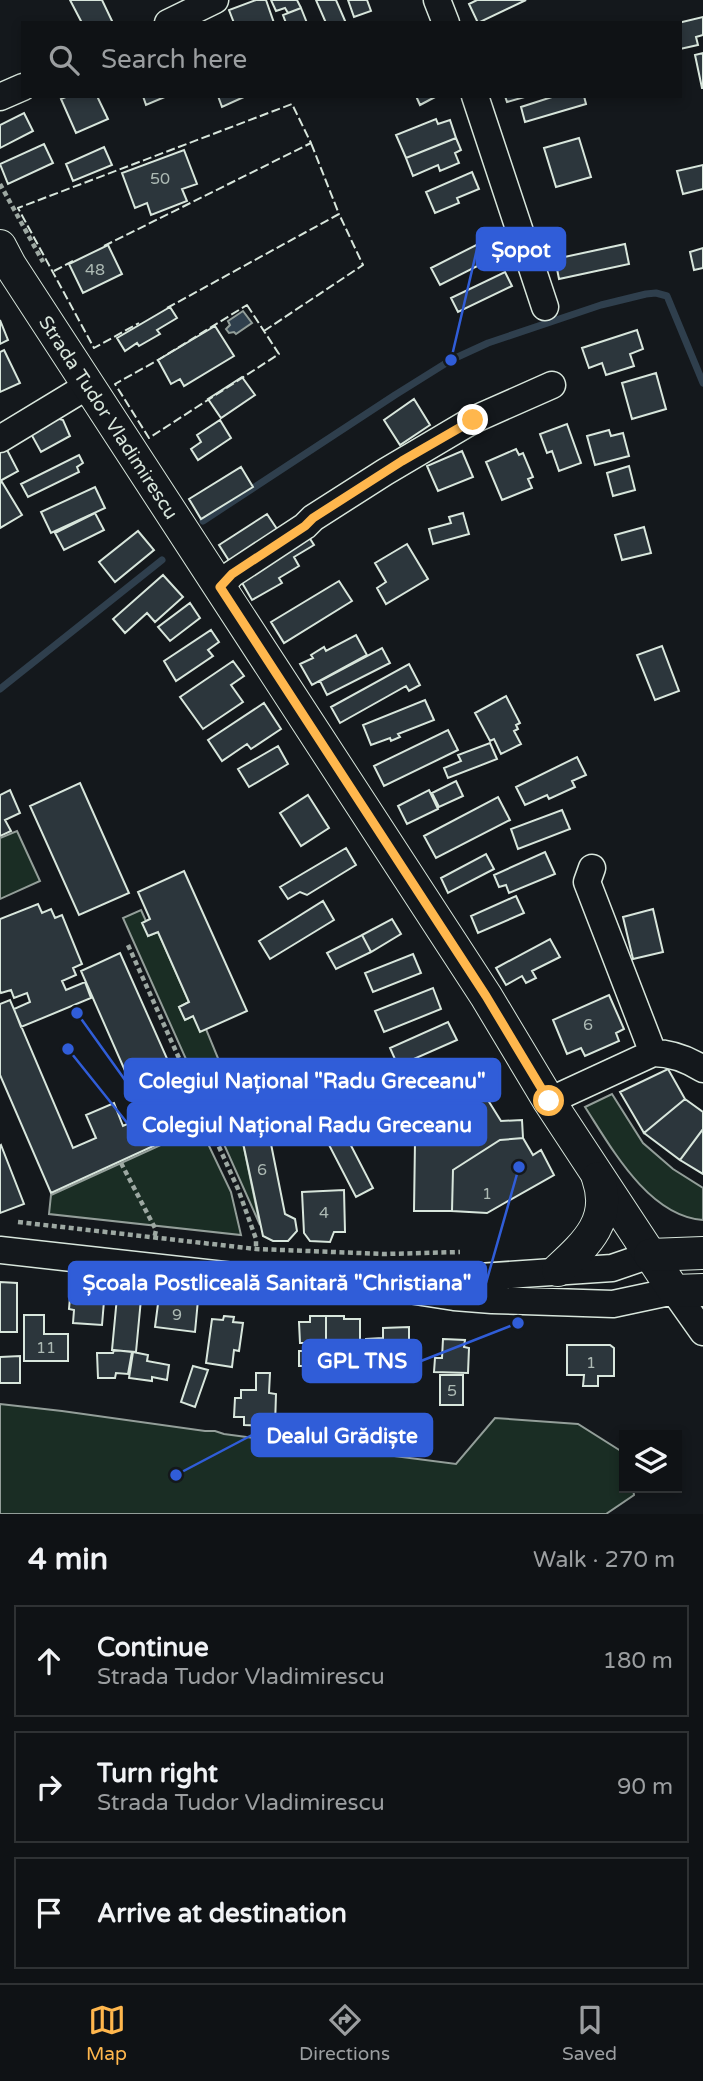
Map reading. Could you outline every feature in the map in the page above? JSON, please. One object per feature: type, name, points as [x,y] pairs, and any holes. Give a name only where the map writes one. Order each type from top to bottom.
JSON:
[{"type":"main road","name":"Strada Tudor Vladimirescu","points":[[0,246],[486,996],[549,1101],[650,1255],[689,1290]]},
{"type":"main road","points":[[558,1270],[589,1240],[597,1227],[603,1191],[597,1173]]},
{"type":"main road","points":[[650,1255],[703,1253]]},
{"type":"street","points":[[172,21],[215,0]]},
{"type":"street","points":[[438,0],[445,21]]},
{"type":"street","points":[[0,97],[21,88]]},
{"type":"street","points":[[476,98],[545,307]]},
{"type":"street","points":[[220,587],[232,574],[394,466],[473,420],[552,385]]},
{"type":"street","points":[[0,439],[89,386]]},
{"type":"street","points":[[592,869],[587,882],[660,1053]]},
{"type":"street","points":[[549,1101],[660,1053],[703,1049]]},
{"type":"street","points":[[660,1053],[691,1062],[703,1069]]},
{"type":"street","points":[[0,1250],[251,1278],[376,1285],[454,1297],[613,1304],[689,1290]]},
{"type":"street","points":[[376,1285],[612,1268],[650,1255]]},
{"type":"street","name":"Strada Tudor Vladimirescu","points":[[689,1290],[703,1332]]},
{"type":"path","points":[[128,945],[238,1189],[256,1239],[256,1249]]},
{"type":"path","points":[[121,1163],[156,1230],[154,1239]]},
{"type":"path","points":[[18,1222],[256,1249],[385,1254],[467,1251]]},
{"type":"green space","points":[[17,831],[40,881],[0,899],[0,838]]},
{"type":"green space","points":[[141,910],[148,936],[158,932],[189,1002],[179,1007],[185,1020],[193,1016],[206,1029],[227,1080],[260,1225],[123,918]]},
{"type":"green space","points":[[612,1094],[643,1143],[673,1169],[703,1188],[703,1220],[683,1216],[665,1206],[648,1193],[619,1159],[585,1107]]},
{"type":"green space","points":[[200,1127],[231,1192],[241,1235],[49,1214],[51,1195]]},
{"type":"green space","points":[[0,1404],[456,1464],[495,1418],[578,1424],[619,1450],[619,1493],[634,1495],[606,1514],[0,1514]]},
{"type":"water","points":[[243,311],[252,323],[236,334],[229,333],[226,329],[230,325],[228,321]]},
{"type":"building","points":[[70,0],[102,0],[112,21],[81,21]]},
{"type":"building","points":[[256,0],[266,0],[273,21],[233,21],[229,10]]},
{"type":"building","points":[[271,0],[297,0],[301,8],[288,13],[285,8],[276,11]]},
{"type":"building","points":[[316,0],[336,0],[345,21],[325,21]]},
{"type":"building","points":[[348,0],[367,0],[371,11],[354,17]]},
{"type":"building","points":[[477,0],[526,0],[482,21],[477,21],[469,4]]},
{"type":"building","points":[[301,8],[306,21],[285,21],[283,15]]},
{"type":"building","points":[[703,17],[703,35],[696,37],[698,45],[682,49],[682,22]]},
{"type":"building","points":[[703,53],[703,88],[702,88],[695,55]]},
{"type":"building","points":[[98,98],[108,119],[76,133],[61,99]]},
{"type":"building","points":[[144,98],[162,98],[146,105]]},
{"type":"building","points":[[219,98],[242,98],[222,107]]},
{"type":"building","points":[[417,98],[433,98],[420,105]]},
{"type":"building","points":[[506,98],[521,98],[507,102]]},
{"type":"building","points":[[549,98],[584,98],[586,104],[525,122],[521,107]]},
{"type":"building","points":[[24,113],[33,131],[0,148],[0,125]]},
{"type":"building","points":[[436,119],[438,124],[450,120],[456,138],[406,158],[396,135]]},
{"type":"building","points":[[456,138],[461,150],[455,153],[459,163],[440,171],[438,165],[413,176],[406,158]]},
{"type":"building","points":[[579,138],[591,177],[556,187],[544,148]]},
{"type":"building","points":[[44,144],[53,163],[8,184],[0,164]]},
{"type":"building","points":[[104,147],[112,165],[73,181],[66,164]]},
{"type":"building","points":[[184,150],[197,184],[182,189],[187,201],[151,215],[147,203],[135,208],[122,173]]},
{"type":"building","points":[[703,165],[703,189],[683,194],[677,171]]},
{"type":"building","points":[[472,172],[479,189],[457,198],[459,203],[435,213],[426,192]]},
{"type":"building","points":[[492,237],[501,254],[440,285],[431,268]]},
{"type":"building","points":[[625,244],[629,264],[559,279],[555,259]]},
{"type":"building","points":[[108,245],[122,274],[83,293],[69,264]]},
{"type":"building","points":[[703,248],[703,268],[694,270],[690,252]]},
{"type":"building","points":[[505,272],[512,286],[458,312],[451,298]]},
{"type":"building","points":[[170,307],[177,318],[157,330],[160,334],[125,351],[117,338]]},
{"type":"building","points":[[0,320],[8,340],[0,344]]},
{"type":"building","points":[[215,326],[234,356],[184,386],[180,379],[171,384],[158,360]]},
{"type":"building","points":[[637,330],[643,349],[630,354],[634,366],[606,375],[602,363],[589,368],[582,348]]},
{"type":"building","points":[[4,350],[20,383],[0,392],[0,352]]},
{"type":"building","points":[[656,373],[666,409],[632,419],[622,383]]},
{"type":"building","points":[[242,377],[255,395],[221,418],[208,399]]},
{"type":"building","points":[[414,399],[430,425],[400,445],[384,420]]},
{"type":"building","points":[[56,418],[63,420],[70,436],[41,452],[30,432]]},
{"type":"building","points":[[220,420],[231,438],[198,460],[191,449],[201,442],[197,435]]},
{"type":"building","points":[[567,424],[581,463],[559,471],[552,451],[547,453],[540,434]]},
{"type":"building","points":[[609,430],[611,436],[623,433],[629,456],[595,465],[587,436]]},
{"type":"building","points":[[5,446],[18,471],[0,481],[0,449]]},
{"type":"building","points":[[516,449],[519,455],[523,453],[533,477],[528,479],[532,488],[502,500],[486,462]]},
{"type":"building","points":[[462,451],[473,477],[438,491],[427,466]]},
{"type":"building","points":[[79,455],[83,463],[77,467],[79,472],[28,497],[21,484]]},
{"type":"building","points":[[629,466],[635,490],[613,496],[607,473]]},
{"type":"building","points":[[241,467],[253,487],[201,519],[189,499]]},
{"type":"building","points":[[2,482],[22,515],[0,528],[0,483]]},
{"type":"building","points":[[95,487],[105,508],[51,533],[41,512]]},
{"type":"building","points":[[95,513],[104,530],[64,550],[55,533]]},
{"type":"building","points":[[463,513],[469,534],[433,544],[429,529],[451,523],[449,517]]},
{"type":"building","points":[[267,514],[281,535],[233,567],[219,545]]},
{"type":"building","points":[[644,527],[651,553],[622,560],[615,535]]},
{"type":"building","points":[[138,531],[154,550],[115,582],[99,562]]},
{"type":"building","points":[[307,534],[314,545],[294,557],[299,566],[279,578],[282,583],[252,600],[237,574]]},
{"type":"building","points":[[407,544],[428,579],[386,604],[377,588],[386,582],[375,563]]},
{"type":"building","points":[[163,575],[183,597],[155,622],[147,613],[125,633],[113,619]]},
{"type":"building","points":[[339,581],[352,601],[284,643],[271,622]]},
{"type":"building","points":[[190,603],[200,618],[170,641],[158,627]]},
{"type":"building","points":[[211,630],[219,642],[208,650],[213,656],[176,681],[164,661]]},
{"type":"building","points":[[356,635],[367,655],[312,685],[300,664],[313,658],[311,655],[324,647],[326,651]]},
{"type":"building","points":[[662,646],[679,691],[655,700],[637,655]]},
{"type":"building","points":[[382,648],[390,663],[327,695],[320,681]]},
{"type":"building","points":[[233,661],[244,676],[231,685],[243,702],[203,729],[180,697]]},
{"type":"building","points":[[409,664],[420,685],[409,691],[406,686],[340,723],[331,707]]},
{"type":"building","points":[[506,696],[520,723],[514,731],[521,744],[501,754],[494,739],[490,741],[475,713]]},
{"type":"building","points":[[425,700],[434,720],[398,734],[400,737],[391,741],[390,738],[371,745],[363,725]]},
{"type":"building","points":[[264,703],[281,729],[251,749],[247,744],[222,761],[208,740]]},
{"type":"building","points":[[448,730],[458,750],[384,786],[374,766]]},
{"type":"building","points":[[490,743],[497,759],[448,778],[444,768],[461,761],[458,755]]},
{"type":"building","points":[[278,746],[288,764],[249,787],[238,769]]},
{"type":"building","points":[[577,757],[586,775],[572,781],[575,787],[549,799],[547,795],[525,805],[516,787]]},
{"type":"building","points":[[456,781],[463,796],[439,807],[432,793]]},
{"type":"building","points":[[80,783],[129,893],[79,915],[30,806]]},
{"type":"building","points":[[10,790],[20,813],[5,820],[11,831],[0,836],[0,795]]},
{"type":"building","points":[[429,790],[438,809],[407,824],[398,806]]},
{"type":"building","points":[[308,795],[329,828],[301,846],[280,813]]},
{"type":"building","points":[[498,797],[510,820],[436,858],[424,836]]},
{"type":"building","points":[[562,810],[570,829],[518,849],[511,829]]},
{"type":"building","points":[[346,848],[356,865],[307,895],[300,892],[288,899],[280,887]]},
{"type":"building","points":[[545,852],[555,874],[509,893],[506,885],[499,887],[494,875]]},
{"type":"building","points":[[486,854],[494,869],[448,893],[441,878]]},
{"type":"building","points":[[184,871],[247,1011],[200,1032],[193,1016],[185,1020],[179,1007],[189,1002],[158,932],[148,936],[142,923],[150,919],[138,892]]},
{"type":"building","points":[[516,896],[524,913],[478,933],[471,916]]},
{"type":"building","points":[[323,901],[334,920],[270,959],[259,941]]},
{"type":"building","points":[[38,904],[42,913],[51,909],[55,918],[62,915],[82,964],[73,968],[76,975],[62,981],[66,990],[85,982],[91,998],[21,1027],[14,1009],[30,1002],[27,993],[14,998],[11,990],[0,991],[0,919]]},
{"type":"building","points":[[653,909],[663,952],[633,959],[623,917]]},
{"type":"building","points":[[392,919],[401,934],[371,952],[362,935]]},
{"type":"building","points":[[362,935],[371,952],[336,969],[327,953]]},
{"type":"building","points":[[550,939],[560,957],[532,971],[536,978],[526,983],[522,976],[506,985],[496,968]]},
{"type":"building","points":[[120,953],[197,1126],[51,1193],[0,1075],[0,1004],[10,1000],[73,1148],[96,1138],[86,1115],[114,1103],[123,1126],[145,1116],[81,971]]},
{"type":"building","points":[[413,954],[421,973],[373,992],[365,973]]},
{"type":"building","points":[[433,988],[441,1009],[384,1032],[375,1011]]},
{"type":"building","points":[[609,995],[624,1029],[616,1033],[619,1041],[585,1056],[581,1048],[567,1054],[553,1020]]},
{"type":"building","points":[[448,1022],[457,1040],[398,1066],[390,1048]]},
{"type":"building","points":[[668,1069],[685,1099],[644,1133],[620,1092]]},
{"type":"building","points":[[486,1097],[501,1121],[522,1120],[523,1138],[500,1140],[453,1170],[452,1211],[414,1211],[415,1141]]},
{"type":"building","points":[[685,1099],[703,1112],[703,1129],[680,1160],[644,1133]]},
{"type":"building","points":[[266,1119],[285,1214],[295,1219],[297,1231],[288,1241],[273,1241],[263,1236],[239,1124]]},
{"type":"building","points":[[703,1129],[703,1174],[680,1160]]},
{"type":"building","points":[[345,1134],[373,1188],[356,1197],[328,1143]]},
{"type":"building","points":[[523,1138],[533,1155],[541,1150],[554,1175],[487,1213],[452,1211],[453,1170],[500,1140]]},
{"type":"building","points":[[0,1146],[24,1204],[0,1213]]},
{"type":"building","points":[[344,1190],[345,1232],[334,1232],[330,1242],[310,1241],[304,1233],[302,1192]]},
{"type":"building","points":[[0,1282],[17,1283],[17,1332],[0,1332]]},
{"type":"building","points":[[71,1286],[105,1289],[102,1325],[73,1323],[74,1310],[69,1309]]},
{"type":"building","points":[[159,1296],[198,1300],[195,1332],[155,1327]]},
{"type":"building","points":[[117,1297],[141,1299],[136,1352],[112,1350]]},
{"type":"building","points":[[24,1315],[44,1315],[44,1334],[68,1334],[68,1361],[24,1361]]},
{"type":"building","points":[[224,1316],[234,1317],[233,1322],[243,1323],[239,1351],[234,1350],[232,1367],[206,1363],[212,1319],[223,1320]]},
{"type":"building","points":[[310,1316],[326,1316],[326,1381],[308,1381],[308,1366],[299,1366],[299,1351],[305,1351],[305,1343],[300,1343],[299,1322],[310,1322]]},
{"type":"building","points":[[326,1316],[360,1319],[360,1346],[340,1346],[340,1353],[334,1353],[335,1381],[326,1381]]},
{"type":"building","points":[[409,1327],[409,1366],[366,1367],[366,1339],[383,1338],[383,1328]]},
{"type":"building","points":[[443,1339],[465,1340],[464,1347],[469,1348],[468,1373],[434,1372],[435,1358],[442,1358]]},
{"type":"building","points":[[567,1345],[610,1345],[614,1348],[614,1376],[598,1376],[598,1386],[583,1386],[584,1375],[567,1375]]},
{"type":"building","points":[[114,1350],[132,1352],[128,1374],[116,1373],[115,1378],[98,1378],[97,1353],[113,1353]]},
{"type":"building","points":[[133,1352],[148,1355],[147,1361],[169,1365],[167,1380],[152,1377],[152,1381],[129,1378]]},
{"type":"building","points":[[20,1356],[20,1383],[0,1383],[0,1357]]},
{"type":"building","points":[[193,1366],[208,1370],[195,1407],[181,1402]]},
{"type":"building","points":[[256,1373],[270,1373],[269,1393],[276,1394],[275,1426],[244,1425],[244,1417],[234,1417],[235,1398],[241,1398],[241,1390],[256,1390]]},
{"type":"building","points":[[440,1375],[463,1375],[463,1405],[440,1405]]},
{"type":"waterway","points":[[203,521],[451,360],[488,343],[601,305],[646,294],[667,296],[703,383]]},
{"type":"waterway","points":[[0,689],[162,560]]},
{"type":"fence","points":[[104,246],[311,143],[292,104],[18,208],[94,348],[139,323]]},
{"type":"fence","points":[[167,308],[339,214],[311,143]]},
{"type":"fence","points":[[264,331],[363,265],[339,214]]},
{"type":"fence","points":[[54,271],[73,261]]},
{"type":"fence","points":[[247,305],[279,354],[149,438],[115,384],[247,305]]},
{"type":"place","name":"Șopot","points":[[451,360]]},
{"type":"place","name":"Colegiul Național \"Radu Greceanu\"","points":[[77,1013]]},
{"type":"place","name":"Colegiul Național Radu Greceanu","points":[[68,1049]]},
{"type":"place","name":"Școala Postliceală Sanitară \"Christiana\"","points":[[519,1167]]},
{"type":"place","name":"GPL TNS","points":[[518,1323]]},
{"type":"place","name":"Dealul Grădiște","points":[[176,1475]]},
{"type":"route","points":[[473,420],[402,461],[313,518],[232,574],[220,587],[486,996],[549,1101]]}]
